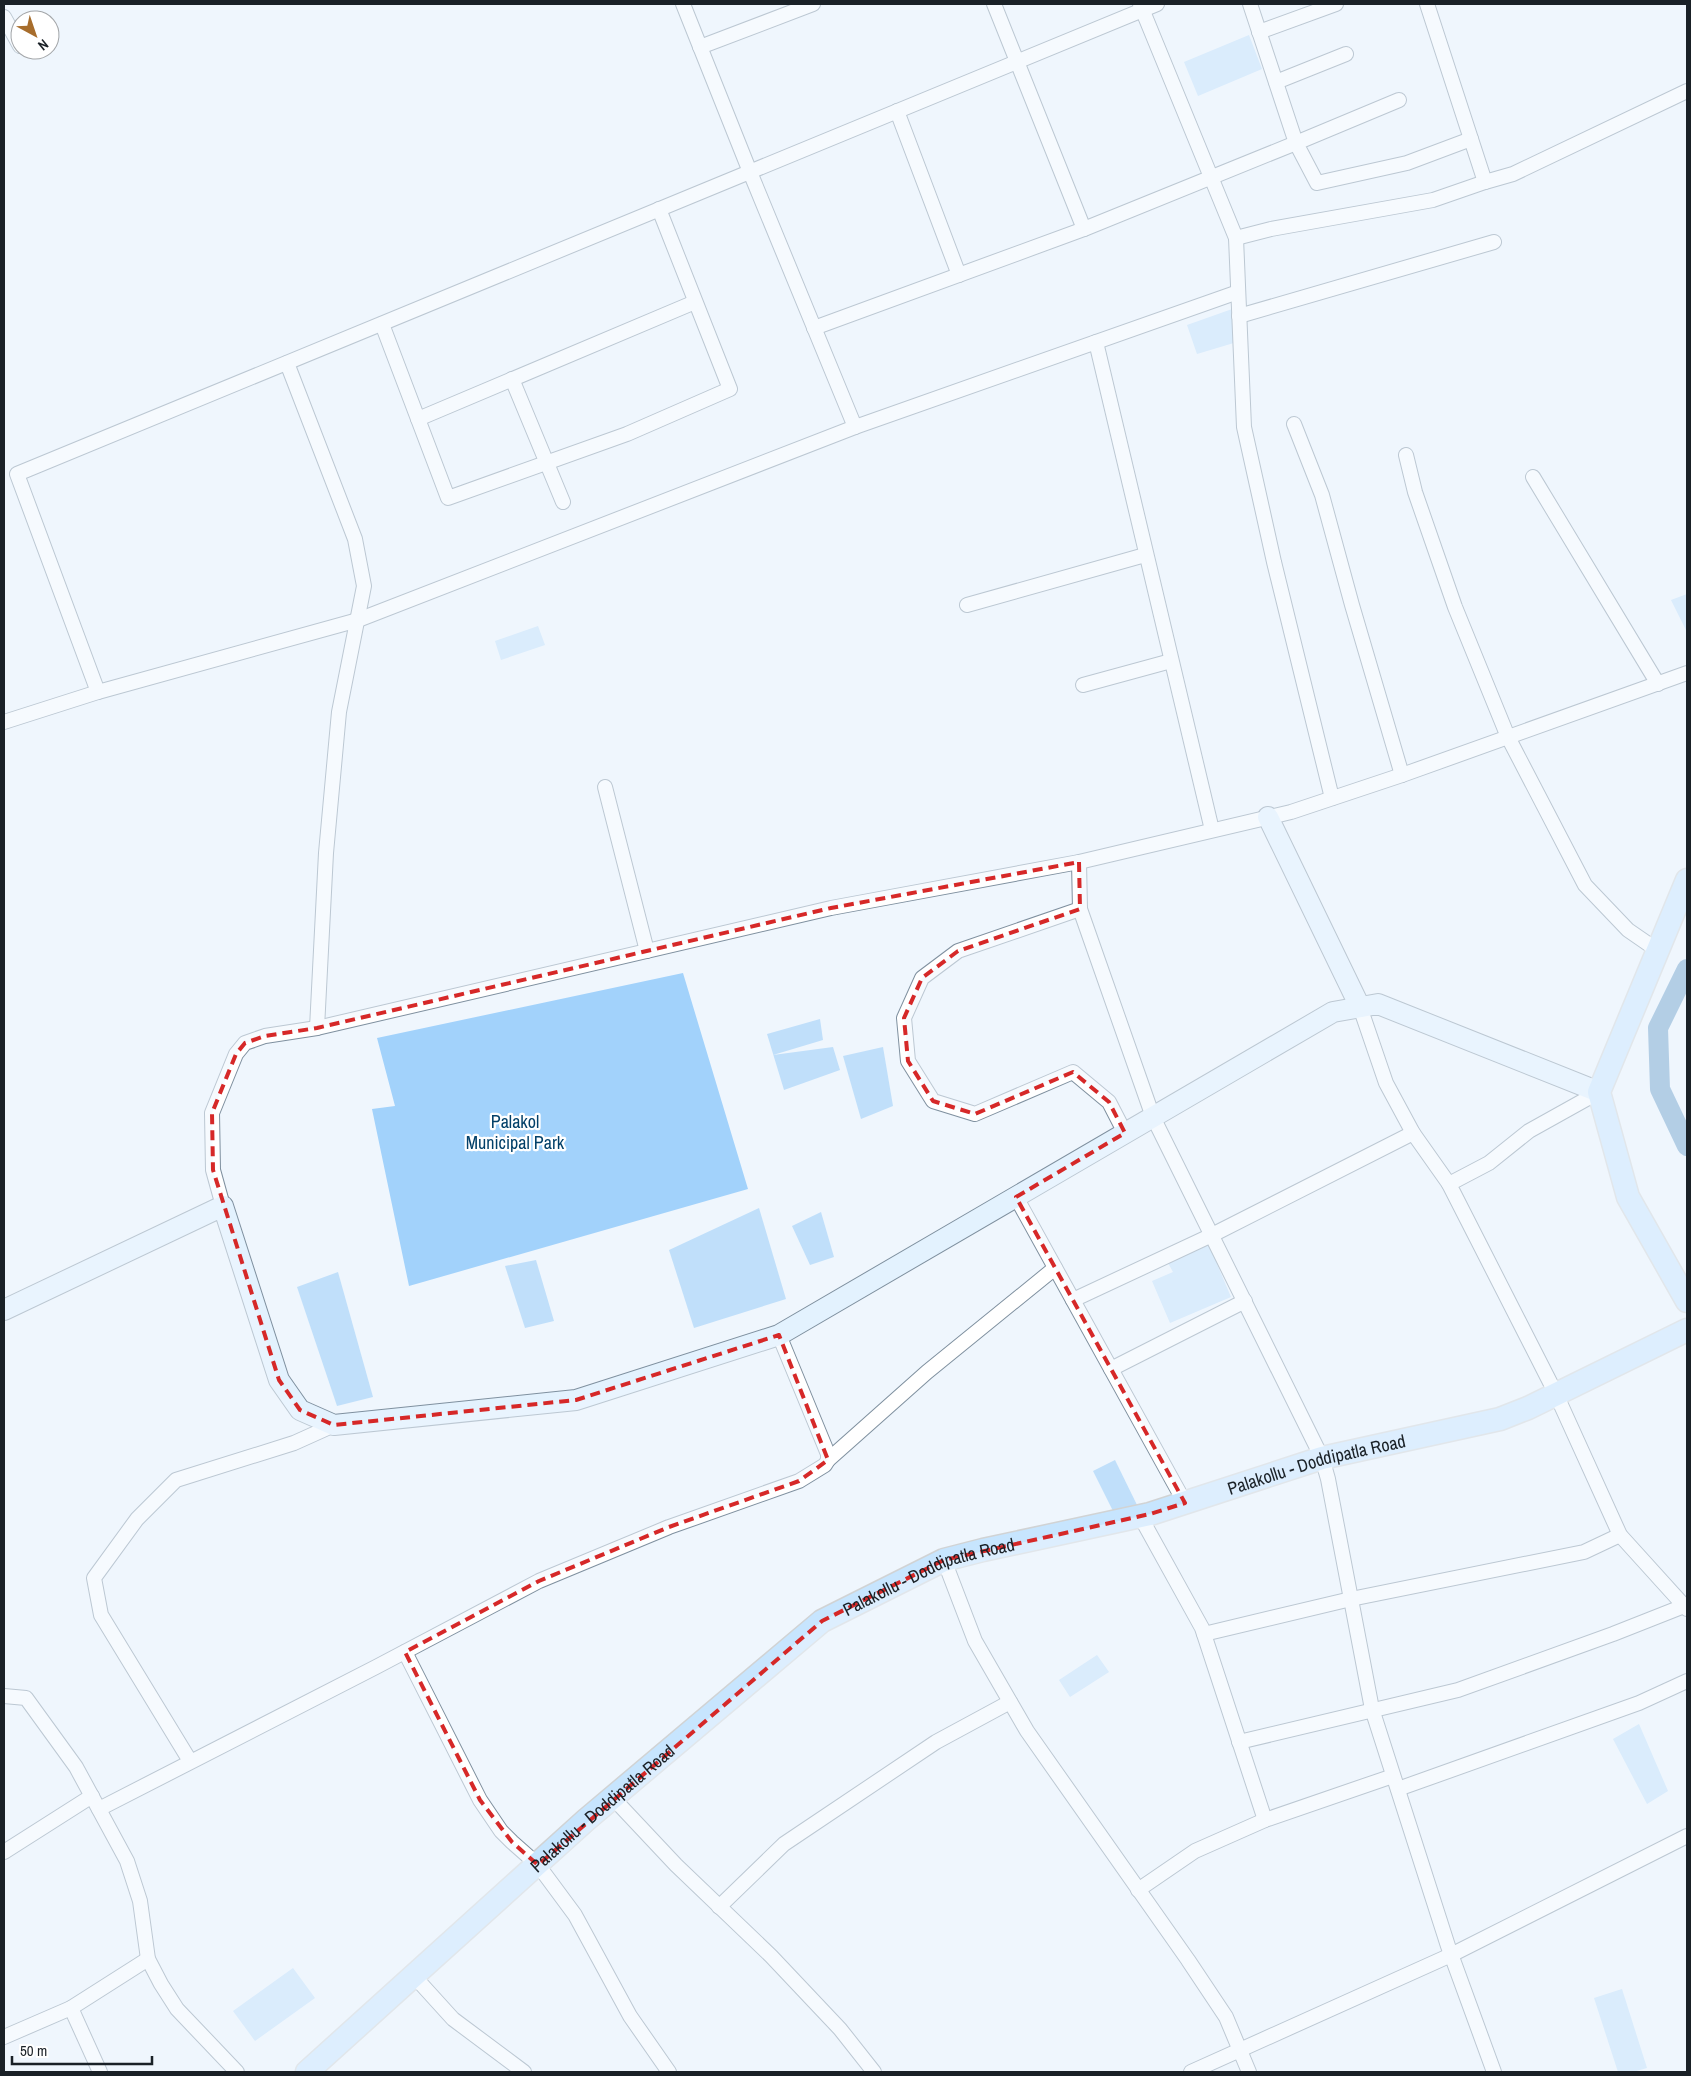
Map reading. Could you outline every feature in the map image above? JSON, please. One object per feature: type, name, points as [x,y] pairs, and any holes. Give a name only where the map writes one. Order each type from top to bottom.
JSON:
[{"type":"main road","points":[[1687,880],[1599,1092],[1628,1197],[1687,1301]]},
{"type":"main road","name":"Palakollu - Doddipatla Road","points":[[307,2072],[613,1798],[822,1621],[944,1560],[1140,1516],[1322,1458],[1500,1419],[1687,1330]]},
{"type":"street","points":[[683,4],[855,427]]},
{"type":"street","points":[[700,47],[813,4]]},
{"type":"street","points":[[994,4],[1084,229]]},
{"type":"street","points":[[98,692],[17,474],[1016,62],[1141,6],[1157,4]]},
{"type":"street","points":[[1250,4],[1296,143],[1317,183],[1407,163],[1471,139]]},
{"type":"street","points":[[1260,32],[1336,4]]},
{"type":"street","points":[[1427,4],[1485,182]]},
{"type":"street","points":[[1141,6],[1236,238],[1244,427],[1274,562],[1332,798]]},
{"type":"street","points":[[1276,82],[1346,54]]},
{"type":"street","points":[[1236,238],[1280,227],[1433,200],[1514,174],[1687,91]]},
{"type":"street","points":[[814,328],[1084,229],[1212,179],[1399,100]]},
{"type":"street","points":[[897,111],[959,275]]},
{"type":"street","points":[[382,324],[448,498],[627,434],[730,389],[659,209]]},
{"type":"street","points":[[1239,316],[1494,242]]},
{"type":"street","points":[[4,722],[98,692],[358,620],[855,427],[1238,292]]},
{"type":"street","points":[[418,419],[696,302]]},
{"type":"street","points":[[1096,342],[1145,555],[1212,830]]},
{"type":"street","points":[[287,363],[355,539],[364,586],[339,712],[326,853],[317,1028]]},
{"type":"street","points":[[512,379],[563,502]]},
{"type":"street","points":[[1294,424],[1322,496],[1402,776]]},
{"type":"street","points":[[1406,455],[1415,492],[1455,607],[1508,737],[1585,885],[1628,930],[1657,950]]},
{"type":"street","points":[[1533,477],[1658,684]]},
{"type":"street","points":[[967,605],[1145,555]]},
{"type":"street","points":[[1083,685],[1171,661]]},
{"type":"street","points":[[334,1425],[300,1410],[279,1380],[213,1170],[212,1113],[236,1054],[245,1043],[265,1036],[317,1028],[831,908],[1079,862],[1268,817],[1402,776],[1687,674]]},
{"type":"street","points":[[605,786],[647,951]]},
{"type":"street","points":[[1239,1742],[1458,1690],[1686,1608],[1620,1535],[1556,1394],[1449,1184],[1413,1133],[1386,1083],[1360,1008],[1268,817]]},
{"type":"street","points":[[1079,862],[1080,909],[1153,1117],[1322,1458],[1328,1478],[1372,1709],[1451,1955],[1494,2072]]},
{"type":"street","points":[[1080,909],[958,951],[922,978],[904,1018],[908,1062],[933,1101],[975,1114],[1073,1072],[1109,1102],[1125,1133]]},
{"type":"street","points":[[190,1761],[101,1615],[94,1578],[137,1519],[176,1480],[294,1443],[334,1425],[576,1400],[779,1335],[1333,1012],[1378,1004],[1599,1092]]},
{"type":"street","points":[[1449,1184],[1489,1163],[1529,1132],[1599,1092]]},
{"type":"street","points":[[1073,1300],[1212,1235],[1413,1133]]},
{"type":"street","points":[[1016,1197],[1185,1503]]},
{"type":"street","points":[[4,1309],[223,1206]]},
{"type":"street","points":[[4,1852],[96,1802],[190,1761],[405,1652],[538,1581],[670,1527],[799,1481],[825,1465],[828,1460],[927,1372],[1055,1268]]},
{"type":"street","points":[[1111,1369],[1244,1301]]},
{"type":"street","points":[[779,1335],[828,1454],[828,1460]]},
{"type":"street","points":[[1140,1516],[1204,1634],[1264,1820]]},
{"type":"street","points":[[1204,1634],[1351,1599],[1584,1552],[1620,1535]]},
{"type":"street","points":[[944,1560],[975,1641],[1027,1731],[1188,1960],[1226,2018],[1249,2072]]},
{"type":"street","points":[[405,1652],[480,1800],[506,1836],[538,1864],[575,1915],[630,2016],[669,2072]]},
{"type":"street","points":[[1398,1789],[1639,1703],[1687,1681]]},
{"type":"street","points":[[4,1696],[26,1698],[76,1767],[126,1861],[140,1900],[148,1959],[161,1984],[177,2009],[237,2072]]},
{"type":"street","points":[[719,1906],[784,1844],[936,1742],[1010,1702]]},
{"type":"street","points":[[1138,1890],[1195,1851],[1264,1820],[1393,1776]]},
{"type":"street","points":[[613,1798],[676,1865],[771,1956],[840,2029],[874,2072]]},
{"type":"street","points":[[1191,2072],[1451,1955],[1687,1836]]},
{"type":"street","points":[[4,2037],[71,2008],[148,1959]]},
{"type":"street","points":[[414,1976],[452,2019],[524,2072]]},
{"type":"street","points":[[71,2008],[100,2072]]},
{"type":"highlighted area","points":[[1079,862],[1080,909],[958,951],[922,978],[904,1018],[908,1061],[933,1101],[975,1114],[1073,1072],[1109,1102],[1125,1133],[1016,1197],[1185,1503],[1150,1514],[944,1560],[822,1621],[538,1865],[512,1842],[480,1800],[405,1652],[539,1581],[669,1527],[799,1481],[828,1460],[779,1335],[576,1400],[334,1425],[300,1410],[279,1380],[213,1170],[212,1113],[236,1054],[245,1043],[265,1036],[317,1028],[831,908]]},
{"type":"green space","name":"Palakol Municipal Park","points":[[683,973],[748,1189],[409,1286],[372,1109],[395,1106],[377,1038]]},
{"type":"building","points":[[1249,35],[1262,69],[1198,96],[1184,62]]},
{"type":"building","points":[[1235,308],[1237,342],[1197,354],[1187,325]]},
{"type":"building","points":[[1687,594],[1687,632],[1671,600]]},
{"type":"building","points":[[538,626],[545,645],[501,660],[495,641]]},
{"type":"building","points":[[820,1019],[823,1040],[773,1055],[767,1034]]},
{"type":"building","points":[[833,1047],[840,1070],[784,1090],[773,1055]]},
{"type":"building","points":[[883,1047],[893,1106],[861,1119],[843,1056]]},
{"type":"building","points":[[759,1208],[786,1299],[694,1328],[669,1250]]},
{"type":"building","points":[[821,1212],[834,1257],[810,1265],[792,1226]]},
{"type":"building","points":[[1209,1245],[1231,1297],[1170,1323],[1152,1281],[1173,1272],[1168,1263]]},
{"type":"building","points":[[536,1260],[554,1321],[525,1328],[505,1266]]},
{"type":"building","points":[[338,1272],[373,1397],[337,1406],[297,1287]]},
{"type":"building","points":[[1115,1460],[1138,1507],[1116,1517],[1093,1471]]},
{"type":"building","points":[[1097,1655],[1109,1672],[1070,1697],[1059,1680]]},
{"type":"building","points":[[1639,1724],[1668,1791],[1647,1804],[1613,1739]]},
{"type":"building","points":[[293,1968],[315,1998],[255,2041],[233,2011]]},
{"type":"building","points":[[1622,1989],[1647,2068],[1633,2072],[1618,2072],[1594,1998]]},
{"type":"waterway","points":[[1687,969],[1658,1028],[1660,1089],[1687,1146]]}]
